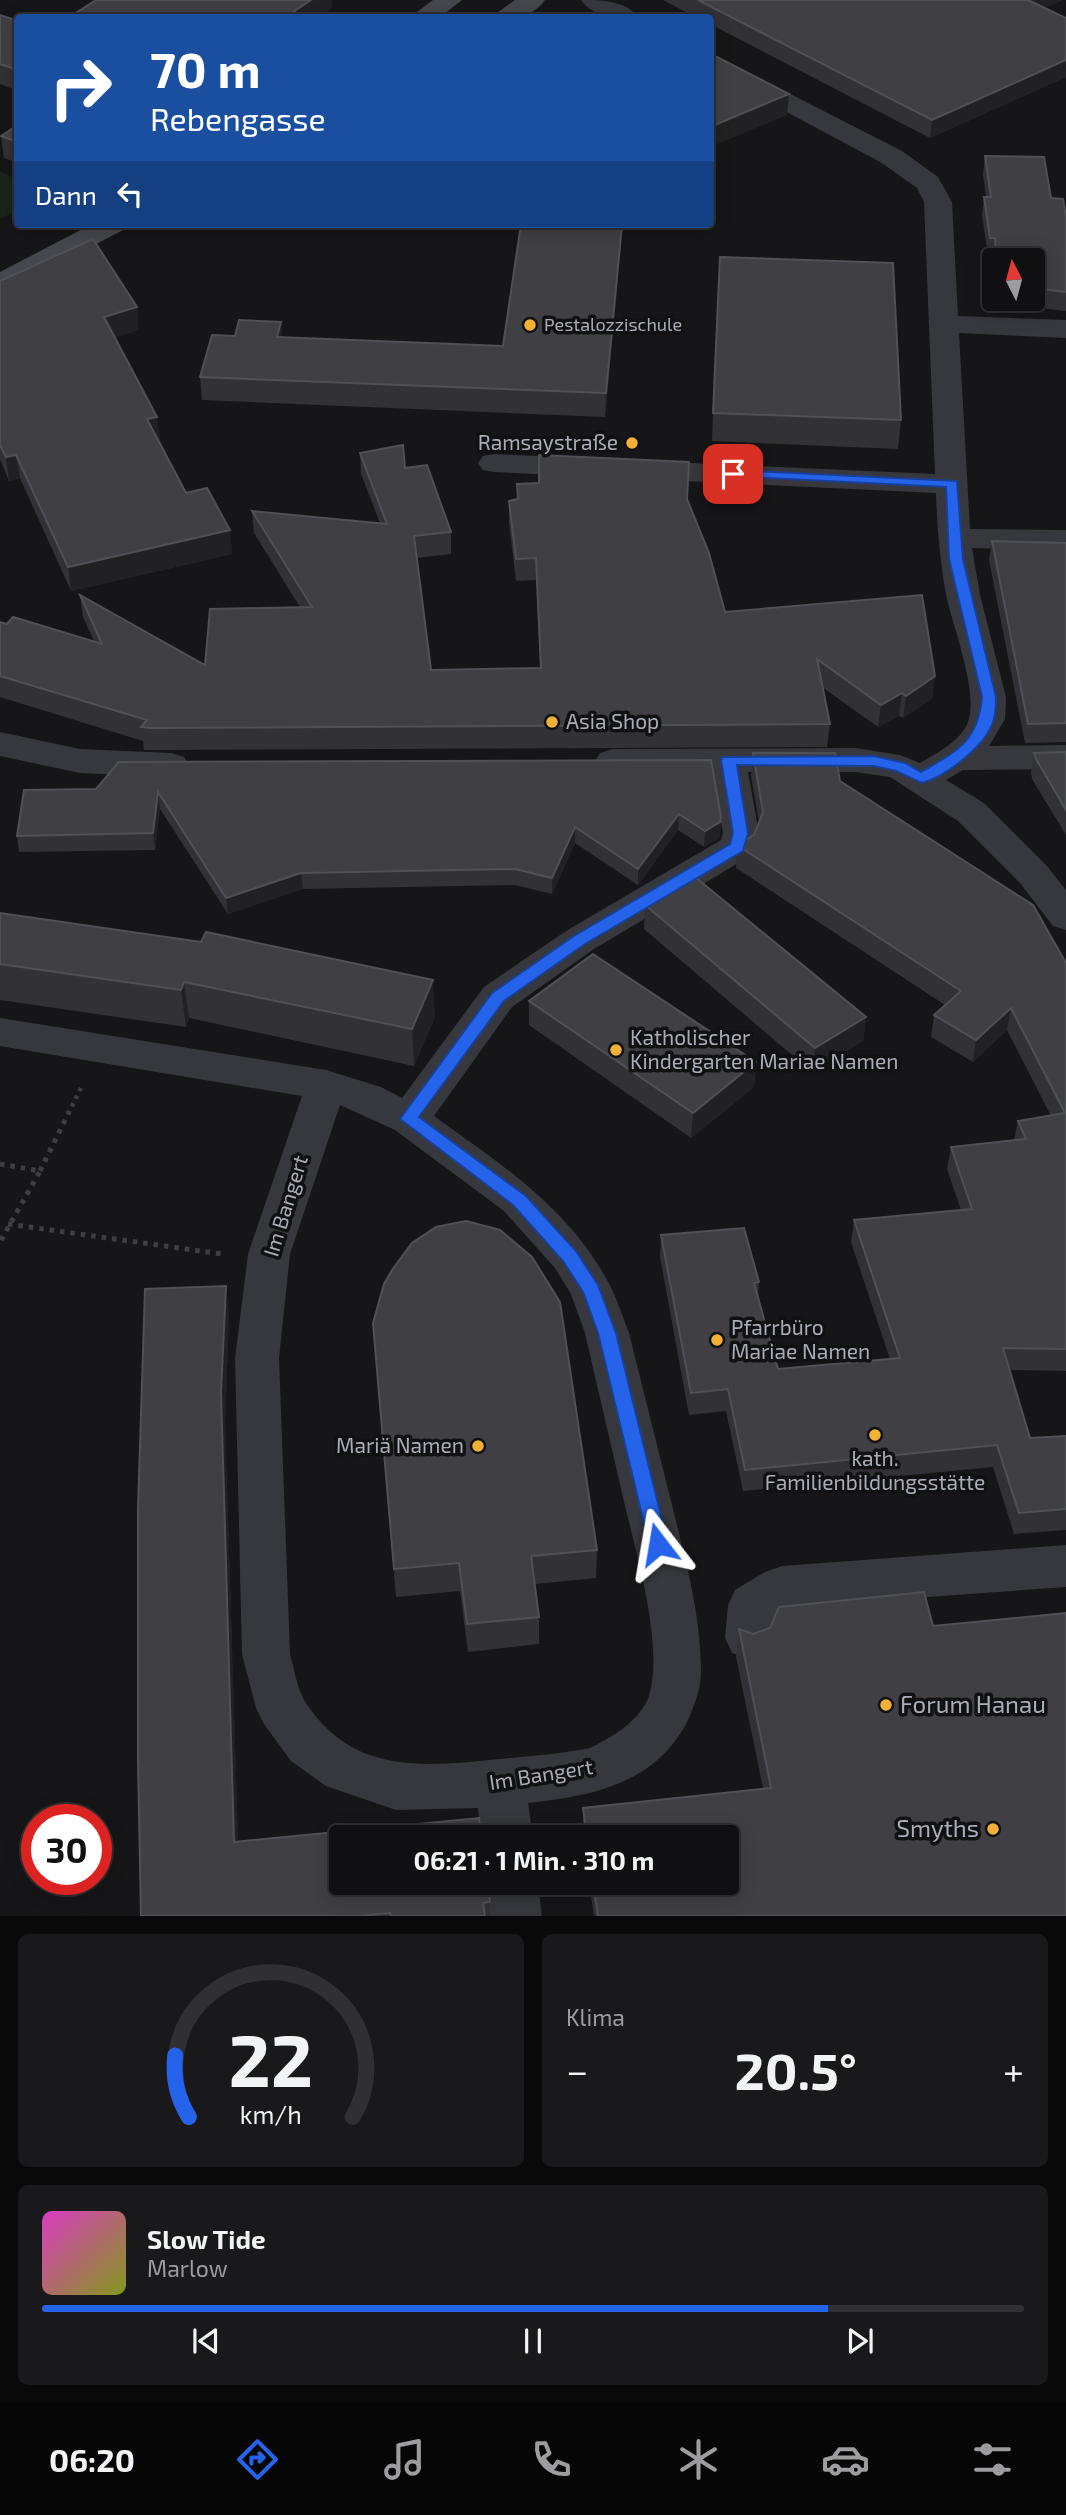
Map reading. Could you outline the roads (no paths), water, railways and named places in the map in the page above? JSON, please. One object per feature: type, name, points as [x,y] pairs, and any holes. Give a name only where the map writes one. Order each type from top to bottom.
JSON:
[{"type":"main road","points":[[427,14],[450,0]]},
{"type":"main road","points":[[509,14],[533,0]]},
{"type":"main road","points":[[0,260],[60,228]]},
{"type":"main road","points":[[0,283],[105,228]]},
{"type":"street","points":[[593,0],[619,14]]},
{"type":"street","points":[[714,63],[892,156],[928,183],[938,202],[946,324],[954,538],[963,595],[989,697],[987,719],[979,736],[956,758],[922,778]]},
{"type":"street","points":[[946,324],[1066,329]]},
{"type":"street","points":[[494,463],[952,484]]},
{"type":"street","points":[[954,538],[1066,540]]},
{"type":"street","points":[[0,744],[80,761],[208,765]]},
{"type":"street","points":[[956,758],[1066,757]]},
{"type":"street","points":[[409,1119],[498,997],[580,940],[737,847],[741,833],[728,760]]},
{"type":"street","points":[[578,761],[874,761],[900,767],[922,778],[971,812],[1033,874],[1066,917]]},
{"type":"street","name":"Im Bangert","points":[[0,1032],[326,1084],[367,1098],[409,1119],[519,1200],[570,1256],[591,1290],[607,1333],[672,1603],[677,1674],[673,1698],[662,1721],[643,1742],[623,1757],[594,1770],[467,1786],[396,1787],[344,1769],[309,1745],[281,1708],[266,1654],[257,1358],[268,1260],[326,1084]]},
{"type":"street","points":[[749,1638],[752,1605],[782,1587],[1066,1566]]},
{"type":"street","points":[[500,1782],[505,1825]]},
{"type":"street","points":[[513,1895],[516,1916]]},
{"type":"place","name":"Pestalozzischule","points":[[530,325]]},
{"type":"place","name":"Ramsaystraße","points":[[632,443]]},
{"type":"place","name":"Asia Shop","points":[[552,722]]},
{"type":"place","name":"Katholischer Kindergarten Mariae Namen","points":[[616,1050]]},
{"type":"place","name":"Pfarrbüro Mariae Namen","points":[[717,1340]]},
{"type":"place","name":"kath. Familienbildungsstätte","points":[[875,1435]]},
{"type":"place","name":"Mariä Namen","points":[[478,1446]]},
{"type":"place","name":"Forum Hanau","points":[[886,1705]]},
{"type":"place","name":"Smyths","points":[[993,1829]]}]
